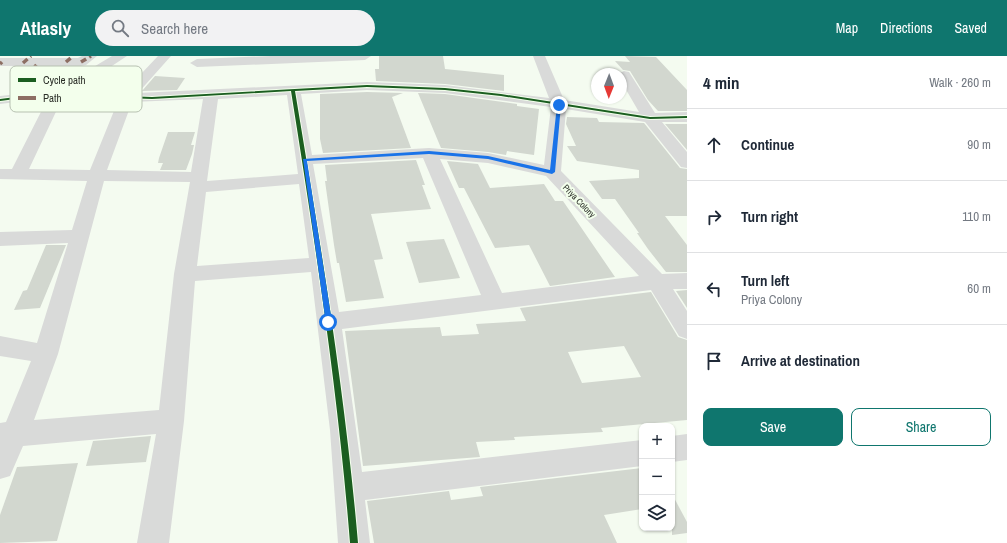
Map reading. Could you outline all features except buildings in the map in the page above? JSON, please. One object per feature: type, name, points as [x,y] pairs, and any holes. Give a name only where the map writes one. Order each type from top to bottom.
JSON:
[{"type":"street","points":[[1,63],[30,60],[71,60],[83,62],[91,56]]},
{"type":"street","points":[[103,66],[121,56]]},
{"type":"street","points":[[142,81],[165,56]]},
{"type":"street","points":[[197,63],[365,56]]},
{"type":"street","points":[[367,86],[368,56]]},
{"type":"street","points":[[0,174],[97,175],[198,182],[429,152],[488,158],[552,172],[559,105],[539,56]]},
{"type":"street","points":[[627,80],[650,118],[687,163]]},
{"type":"street","points":[[142,97],[367,86],[445,89],[493,94],[650,118],[687,117]]},
{"type":"street","points":[[293,90],[328,322],[350,488],[354,543]]},
{"type":"street","points":[[153,543],[171,421],[185,274],[211,94]]},
{"type":"street","points":[[0,100],[10,99]]},
{"type":"street","points":[[18,174],[44,112]]},
{"type":"street","points":[[0,466],[7,435],[46,354],[97,175],[121,112]]},
{"type":"street","points":[[429,152],[495,301]]},
{"type":"street","name":"Priya Colony","points":[[552,172],[657,282],[687,330]]},
{"type":"street","points":[[0,239],[80,236]]},
{"type":"street","points":[[185,274],[320,264]]},
{"type":"street","points":[[328,322],[657,282],[687,281]]},
{"type":"street","points":[[0,346],[46,354]]},
{"type":"street","points":[[7,435],[171,421]]},
{"type":"street","points":[[675,449],[687,447]]},
{"type":"street","points":[[350,488],[639,453]]},
{"type":"marked path","points":[[23,63],[31,56]]},
{"type":"marked path","points":[[66,62],[73,56]]},
{"type":"marked path","points":[[81,62],[91,56]]},
{"type":"cycle path","points":[[142,98],[367,86],[445,89],[501,95],[650,118],[687,117]]},
{"type":"cycle path","points":[[293,90],[320,259],[336,373],[354,543]]},
{"type":"cycle path","points":[[0,100],[10,99]]},
{"type":"route","points":[[328,322],[304,160],[429,152],[461,154],[488,158],[552,172],[559,105]]}]
